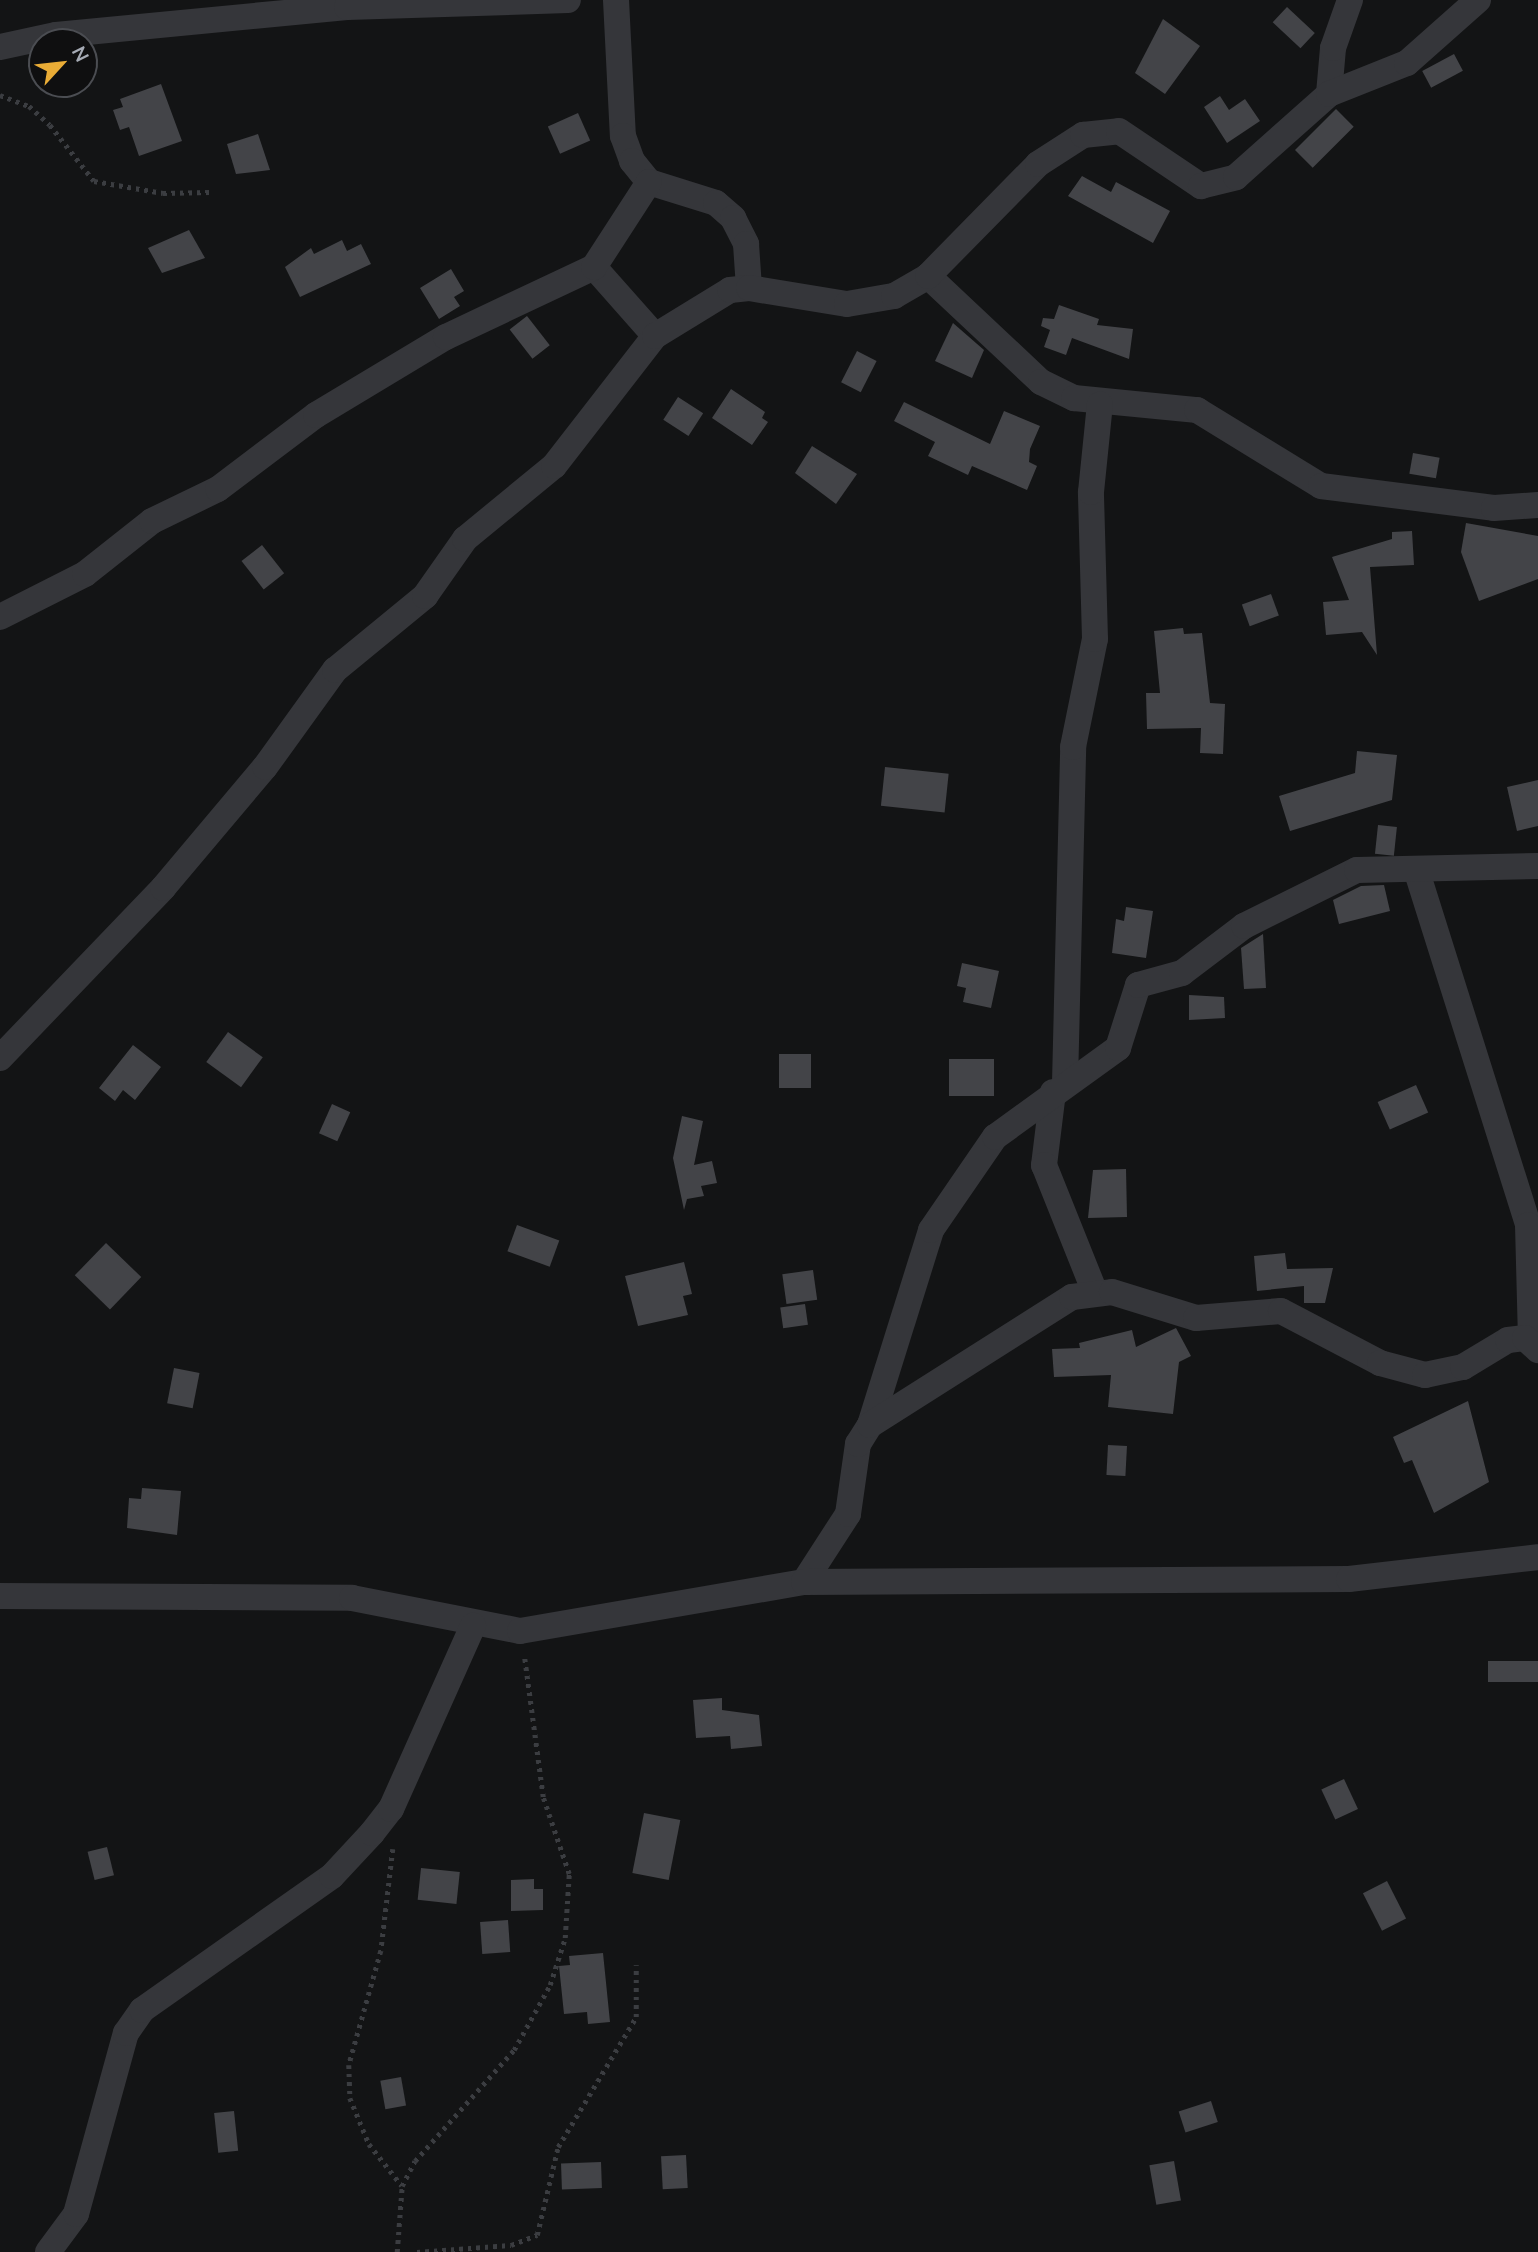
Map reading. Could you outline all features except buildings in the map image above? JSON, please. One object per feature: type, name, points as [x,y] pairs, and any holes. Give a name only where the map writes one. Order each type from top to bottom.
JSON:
[{"type":"street","points":[[0,47],[76,33],[347,7],[568,0]]},
{"type":"street","points":[[616,0],[624,136],[632,161],[649,182],[716,203],[733,218],[746,244],[749,288]]},
{"type":"street","points":[[1329,94],[1334,48],[1350,0]]},
{"type":"street","points":[[0,1058],[163,888],[265,767],[335,670],[425,596],[465,539],[554,466],[655,336],[716,297],[749,288],[867,303],[928,275],[1038,164],[1083,135],[1119,131],[1184,179],[1215,185],[1254,163],[1329,94],[1408,63],[1478,0]]},
{"type":"street","points":[[0,617],[85,574],[152,521],[218,489],[316,415],[446,337],[594,267],[649,182]]},
{"type":"street","points":[[594,267],[655,336]]},
{"type":"street","points":[[928,275],[1041,382],[1100,404],[1203,413],[1321,486],[1494,508],[1538,505]]},
{"type":"street","points":[[1094,1290],[1044,1166],[1059,1088],[1072,755],[1095,639],[1091,492],[1100,404]]},
{"type":"street","points":[[804,1582],[840,1534],[858,1444],[870,1425],[931,1230],[995,1137],[1059,1088],[1118,1048],[1139,985],[1182,973],[1244,926],[1346,874],[1538,866]]},
{"type":"street","points":[[870,1425],[1048,1310],[1094,1290],[1196,1318],[1281,1311],[1380,1363],[1425,1375],[1463,1367],[1508,1340],[1534,1345],[1535,1267],[1516,1180],[1416,869]]},
{"type":"street","points":[[0,1596],[352,1598],[473,1626],[520,1630],[804,1582],[1325,1580],[1538,1557]]},
{"type":"street","points":[[48,2252],[76,2214],[126,2033],[142,2010],[332,1876],[391,1809],[473,1626]]},
{"type":"path","points":[[0,95],[29,106],[50,125],[94,181],[163,194],[210,192]]},
{"type":"path","points":[[397,2252],[402,2186],[415,2161],[514,2050],[550,1985],[565,1938],[569,1874],[543,1797],[520,1630]]},
{"type":"path","points":[[391,1809],[390,1904],[349,2065],[350,2098],[369,2144],[402,2186]]},
{"type":"path","points":[[417,2252],[511,2245],[537,2235],[558,2147],[636,2017],[636,1965]]}]
